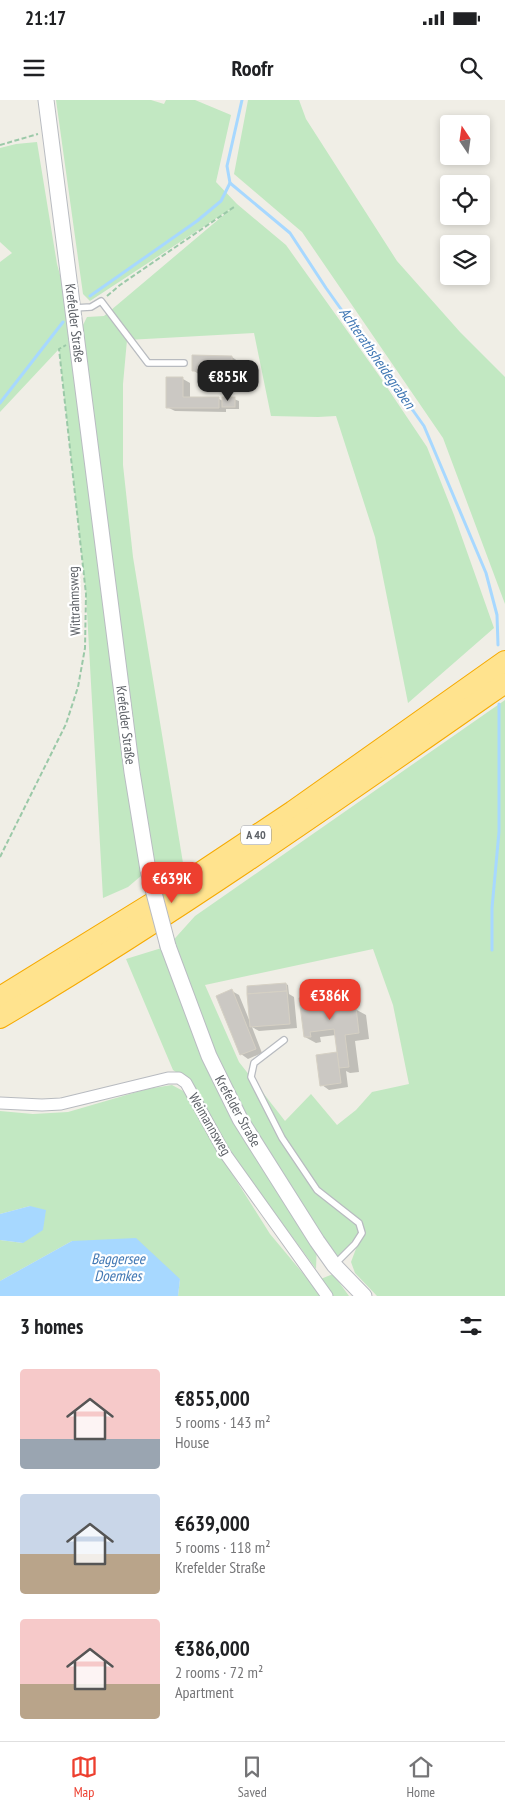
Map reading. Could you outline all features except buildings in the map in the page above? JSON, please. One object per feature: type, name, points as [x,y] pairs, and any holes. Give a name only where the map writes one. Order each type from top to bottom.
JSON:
[{"type":"highway","name":"A 40","points":[[0,997],[244,844],[505,661]]},
{"type":"highway","name":"A 40","points":[[0,1018],[192,899],[305,823],[505,683]]},
{"type":"main road","name":"Krefelder Straße","points":[[46,100],[132,772],[148,870],[168,946],[209,1056],[240,1119],[334,1265],[364,1296]]},
{"type":"street","name":"Weimannsweg","points":[[0,1103],[61,1104],[168,1078],[179,1078],[186,1083],[224,1152],[327,1296]]},
{"type":"lane","points":[[73,308],[91,307],[101,301],[148,363],[184,364]]},
{"type":"lane","points":[[284,1040],[254,1063],[251,1077],[282,1138],[317,1190],[359,1223],[362,1233],[355,1244],[334,1265]]},
{"type":"path","points":[[0,146],[50,130]]},
{"type":"path","points":[[101,301],[120,285],[234,207]]},
{"type":"path","name":"Wittrahmsweg","points":[[0,857],[66,724],[78,687],[85,648],[86,594],[59,349],[76,338]]},
{"type":"green space","points":[[56,100],[151,100],[164,104],[166,100],[195,100],[231,115],[216,182],[237,204],[286,245],[378,374],[427,447],[454,515],[494,628],[408,703],[375,537],[336,416],[271,416],[254,333],[127,340],[123,384],[123,465],[133,557],[183,863],[148,870],[128,887],[103,898],[86,594],[59,349],[0,412],[0,262],[12,253],[0,242],[0,148],[37,142],[57,264],[77,337],[87,317],[104,316],[232,208],[90,301],[83,294]]},
{"type":"green space","points":[[248,100],[299,100],[306,119],[397,261],[460,332],[505,377],[505,604],[443,438],[302,232],[234,174]]},
{"type":"green space","points":[[505,700],[505,1296],[377,1296],[355,1273],[351,1262],[357,1246],[334,1265],[317,1241],[316,1269],[224,1144],[192,1083],[173,1070],[126,959],[168,946],[195,916]],"holes":[[[373,949],[393,1005],[409,1084],[372,1092],[356,1110],[337,1125],[311,1094],[285,1121],[239,1062],[205,985]]]},
{"type":"green space","points":[[172,1085],[185,1092],[214,1145],[270,1234],[311,1283],[333,1274],[349,1296],[178,1296],[180,1279],[72,1241],[0,1281],[0,1240],[23,1243],[30,1206],[0,1214],[0,1111],[33,1114],[68,1112],[147,1089]]},
{"type":"water","points":[[30,1206],[46,1210],[43,1230],[23,1243],[0,1240],[0,1214]]},
{"type":"water","name":"Baggersee Doemkes","points":[[136,1238],[180,1279],[178,1296],[0,1296],[0,1281],[72,1241]]},
{"type":"waterway","name":"Achterathsheidegraben","points":[[242,100],[227,166],[230,183],[290,233],[326,288],[424,426],[486,573],[497,615],[498,645]]},
{"type":"waterway","points":[[90,296],[197,221],[221,201],[230,183]]},
{"type":"waterway","points":[[0,403],[63,322]]},
{"type":"waterway","name":"Achterathsheidegraben","points":[[492,950],[492,908],[499,832],[499,704]]}]
